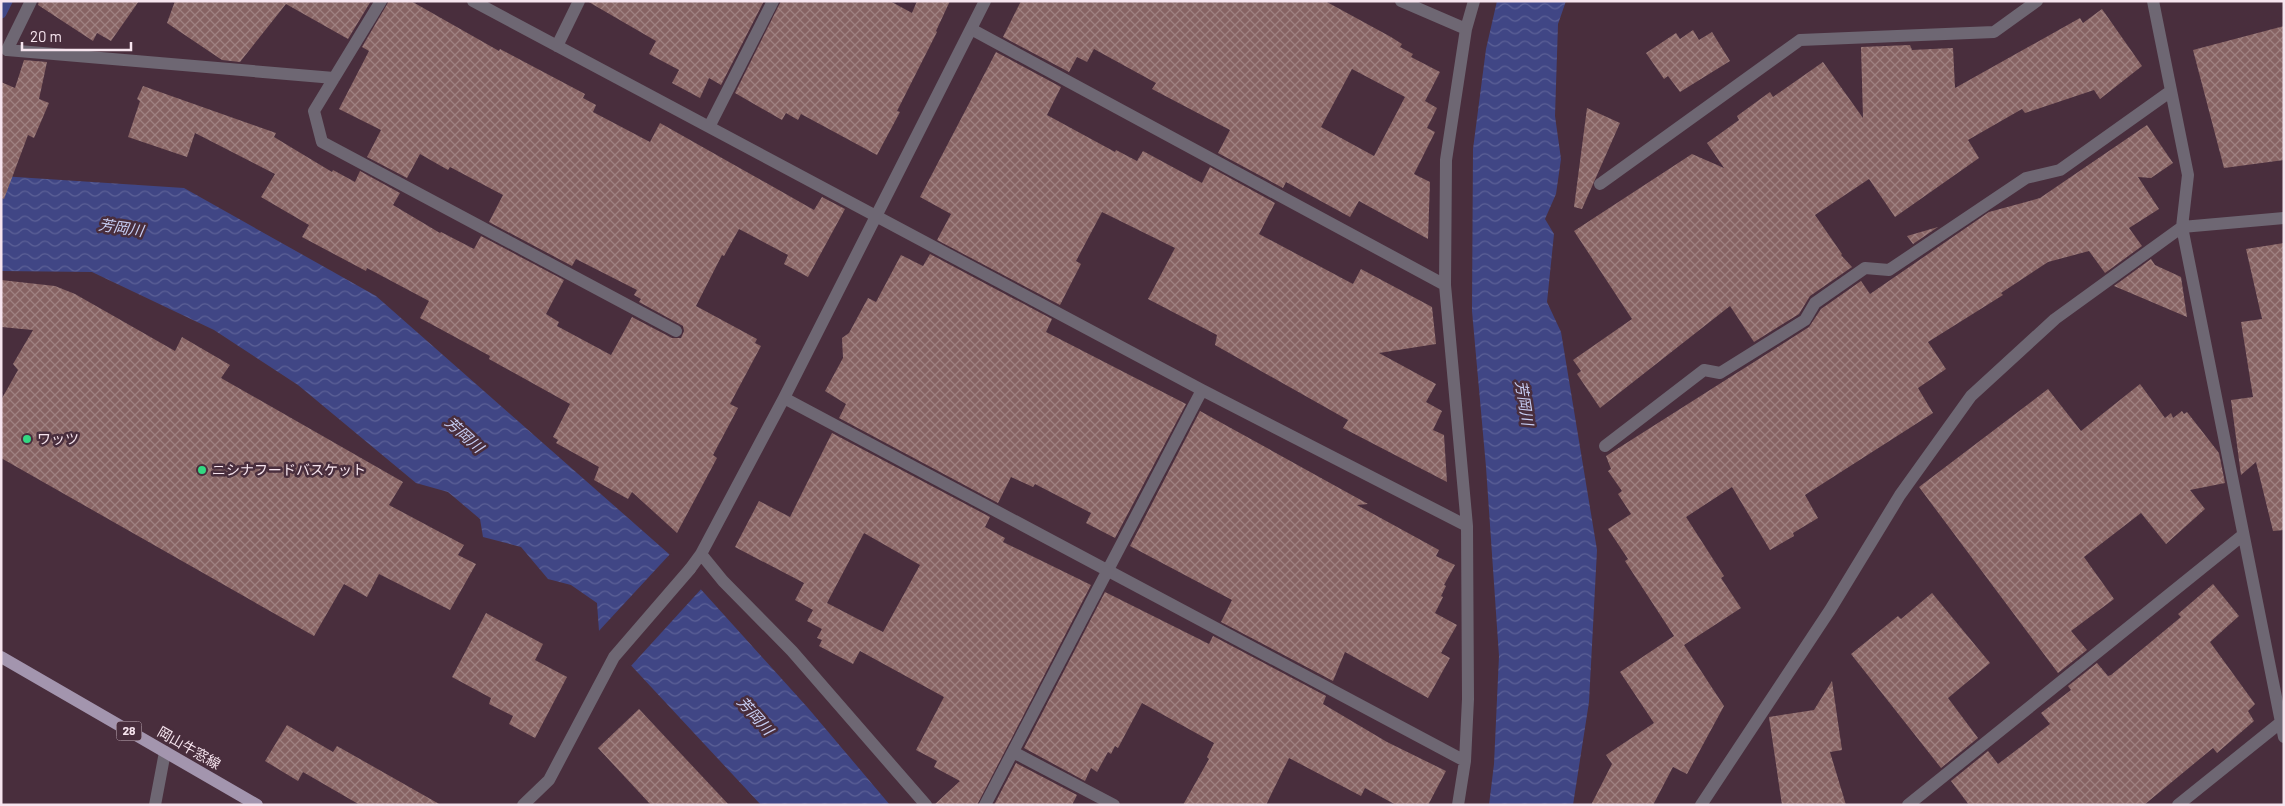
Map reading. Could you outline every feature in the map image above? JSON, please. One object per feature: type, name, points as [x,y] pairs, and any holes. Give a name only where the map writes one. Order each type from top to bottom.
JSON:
[{"type":"main road","name":"岡山牛窓線","points":[[1,657],[257,805]]},
{"type":"street","points":[[31,1],[7,50],[334,78]]},
{"type":"street","points":[[381,1],[314,111],[322,142],[676,331]]},
{"type":"street","points":[[473,1],[1202,390],[1467,526]]},
{"type":"street","points":[[556,46],[579,1]]},
{"type":"street","points":[[709,127],[773,1]]},
{"type":"street","points":[[523,805],[549,780],[614,657],[701,554],[784,398],[985,1]]},
{"type":"street","points":[[1401,1],[1466,29]]},
{"type":"street","points":[[1458,805],[1464,761],[1468,699],[1467,526],[1445,285],[1446,160],[1466,29],[1474,1]]},
{"type":"street","points":[[1600,184],[1800,40],[1994,32],[2037,1]]},
{"type":"street","points":[[2153,1],[2188,175],[2182,227],[2284,737]]},
{"type":"street","points":[[971,29],[1445,285]]},
{"type":"street","points":[[1605,446],[1704,370],[1720,373],[1805,320],[1815,303],[1864,268],[1889,270],[2026,178],[2060,170],[2171,91]]},
{"type":"street","points":[[1701,805],[1830,610],[1900,495],[1971,396],[2056,319],[2182,227],[2284,218]]},
{"type":"street","points":[[985,805],[1202,390]]},
{"type":"street","points":[[784,398],[1464,761]]},
{"type":"street","points":[[1908,805],[2243,535]]},
{"type":"street","points":[[701,554],[723,581],[792,651],[926,805]]},
{"type":"street","points":[[2178,805],[2280,723]]},
{"type":"street","points":[[155,805],[165,752]]},
{"type":"street","points":[[1013,752],[1114,805]]},
{"type":"water","name":"芳岡川","points":[[1497,1],[1566,1],[1558,24],[1555,116],[1561,159],[1556,194],[1545,219],[1554,234],[1547,302],[1561,332],[1597,550],[1589,702],[1573,805],[1489,805],[1494,764],[1499,656],[1486,467],[1472,311],[1473,149],[1486,49]]},
{"type":"water","name":"芳岡川","points":[[1,176],[184,188],[376,296],[669,554],[808,708],[890,805],[761,805],[599,631],[597,603],[571,585],[548,579],[521,547],[483,537],[480,519],[448,492],[416,483],[298,385],[214,330],[92,272],[1,271]]},
{"type":"pier","points":[[671,553],[703,587],[630,667],[597,633]]},
{"type":"building","points":[[39,1],[139,1],[111,41],[97,33],[93,41],[38,5]]},
{"type":"building","points":[[175,1],[371,1],[348,39],[286,4],[240,62],[222,60],[167,23]]},
{"type":"building","points":[[389,1],[411,1],[499,51],[500,49],[585,94],[583,98],[596,105],[593,112],[650,142],[660,123],[814,210],[822,197],[845,209],[808,277],[784,264],[788,255],[739,229],[724,256],[722,255],[696,306],[757,339],[755,343],[761,346],[730,404],[738,408],[713,455],[717,458],[677,533],[632,492],[628,499],[594,480],[599,467],[556,443],[558,440],[553,437],[570,404],[489,359],[490,356],[420,318],[429,301],[367,268],[366,271],[302,237],[309,225],[261,197],[275,174],[195,133],[187,157],[128,137],[140,101],[137,99],[143,86],[276,133],[274,137],[332,172],[333,170],[355,182],[360,171],[400,193],[393,205],[440,233],[474,249],[481,236],[564,280],[546,314],[559,322],[557,326],[611,355],[632,317],[672,338],[681,338],[684,331],[683,326],[639,302],[641,299],[634,295],[637,290],[576,259],[572,266],[489,222],[503,195],[450,167],[448,170],[420,154],[407,178],[367,157],[381,130],[339,109],[369,51],[362,47]]},
{"type":"building","points":[[587,1],[764,1],[721,85],[709,78],[700,98],[672,83],[679,70],[649,54],[656,41]]},
{"type":"building","points":[[781,1],[890,1],[912,13],[917,1],[950,1],[937,32],[897,111],[900,112],[877,155],[801,114],[798,120],[786,113],[782,120],[735,93]]},
{"type":"building","points":[[1021,1],[1325,1],[1391,37],[1402,44],[1400,47],[1413,54],[1411,57],[1440,72],[1425,101],[1437,108],[1427,128],[1435,132],[1414,174],[1430,182],[1428,239],[1359,201],[1350,217],[1286,182],[1283,188],[1218,153],[1230,130],[1152,89],[1156,83],[1094,49],[1087,62],[1077,57],[1069,72],[1003,37]],"holes":[[[1352,69],[1405,97],[1374,156],[1321,127]]]},
{"type":"building","points":[[2102,9],[2142,66],[2100,99],[2094,90],[2025,113],[2022,109],[1968,140],[1979,158],[1895,217],[1869,179],[1815,215],[1841,255],[1852,267],[1810,296],[1799,314],[1754,342],[1730,306],[1600,408],[1577,374],[1581,371],[1573,360],[1632,319],[1574,231],[1692,154],[1724,168],[1707,143],[1739,120],[1737,116],[1770,92],[1773,97],[1823,62],[1863,118],[1861,47],[1910,45],[1912,50],[1953,48],[1955,88],[2080,18],[2083,23]]},
{"type":"building","points":[[2284,26],[2284,160],[2224,168],[2193,50]]},
{"type":"building","points":[[1693,30],[1699,40],[1712,32],[1730,61],[1680,92],[1668,76],[1664,79],[1646,53],[1676,33],[1680,39]]},
{"type":"building","points":[[996,52],[1061,87],[1047,115],[1115,152],[1116,150],[1137,161],[1143,151],[1202,183],[1210,167],[1275,203],[1259,234],[1353,284],[1361,269],[1432,307],[1436,344],[1379,353],[1436,384],[1426,402],[1442,411],[1433,430],[1444,435],[1447,482],[1343,428],[1348,420],[1215,345],[1217,335],[1148,299],[1175,248],[1102,212],[1076,261],[1081,264],[1060,305],[937,240],[951,214],[920,197]]},
{"type":"building","points":[[24,60],[47,62],[39,99],[49,103],[34,138],[28,135],[4,199],[1,198],[1,82],[15,88]]},
{"type":"building","points":[[1587,108],[1620,123],[1582,209],[1574,207]]},
{"type":"building","points":[[2147,125],[2173,163],[2151,178],[2138,177],[2159,209],[2129,228],[2142,246],[2105,273],[2089,251],[2048,262],[2001,293],[2003,295],[1928,342],[1946,369],[1918,388],[1933,413],[1805,495],[1818,518],[1793,533],[1794,536],[1770,550],[1732,487],[1686,517],[1724,576],[1721,578],[1741,608],[1684,645],[1724,706],[1687,774],[1673,767],[1653,805],[1591,805],[1612,764],[1606,755],[1654,723],[1620,672],[1674,636],[1625,561],[1628,559],[1608,529],[1631,514],[1618,494],[1622,491],[1608,471],[1611,469],[1606,456],[1809,327],[1821,309],[1861,281],[1870,294],[1989,212],[2040,198]]},
{"type":"building","points":[[1938,227],[1913,244],[1907,236]]},
{"type":"building","points":[[2284,243],[2284,530],[2273,531],[2256,462],[2241,475],[2231,400],[2253,397],[2241,322],[2262,319],[2246,249]]},
{"type":"building","points":[[930,254],[1052,319],[1046,332],[1186,404],[1115,538],[1086,523],[1091,513],[1035,484],[1033,487],[1011,477],[998,503],[839,418],[846,404],[825,391],[843,358],[842,338],[849,333],[868,298],[876,302],[901,255],[923,266]]},
{"type":"building","points":[[2151,259],[2155,265],[2181,277],[2187,317],[2114,286]]},
{"type":"building","name":"ニシナフードバスケット","points":[[1,280],[55,286],[75,294],[175,351],[182,337],[230,365],[221,378],[403,482],[389,505],[464,545],[458,555],[476,564],[450,610],[379,574],[367,597],[344,584],[314,636],[1,458],[1,400],[18,370],[13,364],[33,330],[1,327]]},
{"type":"building","points":[[2140,384],[2165,418],[2171,413],[2173,418],[2182,411],[2184,414],[2187,412],[2219,453],[2225,483],[2190,490],[2205,509],[2166,544],[2141,513],[2084,557],[2114,599],[2071,631],[2087,650],[2058,673],[1919,487],[2048,389],[2081,431]]},
{"type":"building","points":[[1200,411],[1368,504],[1357,505],[1439,550],[1436,556],[1455,565],[1444,585],[1446,586],[1441,596],[1443,597],[1435,613],[1457,625],[1441,653],[1450,658],[1428,698],[1345,652],[1333,681],[1221,622],[1232,600],[1130,546]]},
{"type":"building","points":[[832,433],[990,517],[985,527],[1005,538],[1003,542],[1091,585],[977,805],[934,805],[960,781],[934,767],[937,761],[916,750],[944,697],[860,651],[853,664],[819,646],[822,640],[817,638],[822,629],[807,621],[813,610],[795,600],[804,583],[735,547],[759,501],[790,517]],"holes":[[[864,533],[920,565],[883,632],[827,603]]]},
{"type":"building","points":[[2213,584],[2239,616],[2210,642],[2255,704],[2248,711],[2254,721],[2217,753],[2213,748],[2144,805],[1969,805],[1951,781],[1988,751],[1998,764],[2050,724],[2041,713],[2071,690],[2068,686],[2097,663],[2108,676],[2111,675],[2181,617],[2178,614]]},
{"type":"building","points":[[1105,592],[1209,644],[1213,636],[1326,696],[1323,704],[1387,742],[1446,771],[1428,805],[1396,805],[1365,788],[1361,796],[1289,758],[1266,805],[1183,805],[1209,759],[1207,757],[1214,743],[1142,703],[1118,748],[1115,746],[1111,754],[1108,752],[1097,772],[1091,768],[1085,781],[1024,748]]},
{"type":"building","points":[[1932,593],[1990,663],[1948,698],[1978,738],[1941,768],[1851,654],[1898,616],[1901,619]]},
{"type":"building","points":[[486,613],[543,644],[535,660],[567,677],[535,738],[509,724],[513,716],[489,704],[491,698],[452,677]]},
{"type":"building","points":[[1832,681],[1842,750],[1830,752],[1846,805],[1782,805],[1769,717],[1814,710]]},
{"type":"building","points":[[639,709],[729,805],[651,805],[598,748]]},
{"type":"building","points":[[287,725],[333,752],[337,746],[441,805],[360,805],[303,772],[298,781],[265,761]]},
{"type":"building","points":[[1016,763],[1077,795],[1072,805],[994,805]]},
{"type":"waterway","points":[[1,13],[7,1]]},
{"type":"place","name":"ワッツ","points":[[27,439]]},
{"type":"place","name":"ニシナフードバスケット","points":[[202,470]]}]
